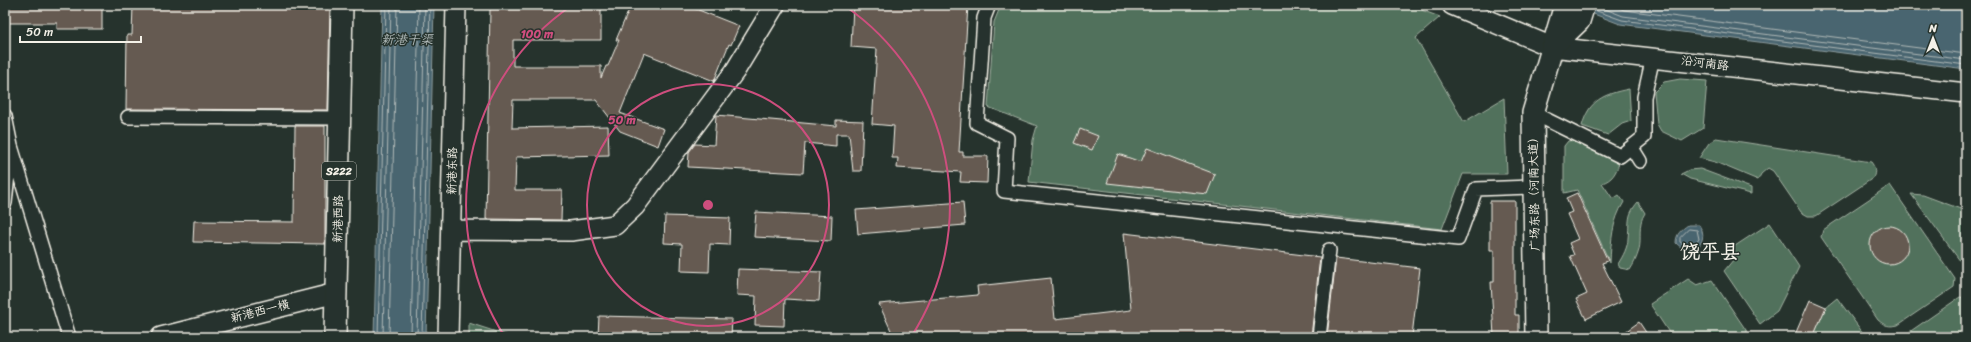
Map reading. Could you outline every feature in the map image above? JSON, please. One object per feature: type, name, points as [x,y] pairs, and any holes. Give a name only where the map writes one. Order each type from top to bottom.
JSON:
[{"type":"main road","name":"新港西路","points":[[335,337],[342,5]]},
{"type":"main road","name":"新港东路","points":[[448,337],[456,5]]},
{"type":"main road","points":[[451,230],[571,230],[615,225],[635,206],[735,71],[775,5]]},
{"type":"main road","name":"沿河南路","points":[[1452,5],[1552,47],[1966,93]]},
{"type":"main road","name":"广场东路（河南大道）","points":[[1536,337],[1533,113],[1565,5]]},
{"type":"main road","points":[[1552,47],[1579,20],[1584,5]]},
{"type":"main road","name":"新港西一横","points":[[161,337],[267,309],[336,293]]},
{"type":"street","points":[[989,5],[984,18],[976,123],[1007,138],[1004,191],[1458,239],[1476,188],[1534,188]]},
{"type":"street","points":[[1533,113],[1620,156],[1644,137],[1644,96],[1653,58]]},
{"type":"street","points":[[5,116],[11,146],[69,337]]},
{"type":"street","points":[[128,117],[340,118]]},
{"type":"street","points":[[5,202],[11,146]]},
{"type":"street","points":[[1632,148],[1640,161]]},
{"type":"street","points":[[1319,337],[1329,250]]},
{"type":"green space","points":[[1001,5],[1408,5],[1440,17],[1416,38],[1464,122],[1504,98],[1507,174],[1463,174],[1442,229],[1029,182],[1033,140],[1037,126],[988,107],[994,22]]},
{"type":"green space","points":[[1680,79],[1707,81],[1703,128],[1682,141],[1661,131],[1657,124],[1654,92],[1664,82]]},
{"type":"green space","points":[[1629,89],[1631,121],[1622,124],[1608,135],[1582,126],[1585,117],[1593,104],[1612,93]]},
{"type":"green space","points":[[1716,138],[1871,162],[1875,174],[1873,178],[1816,216],[1808,216],[1801,212],[1773,171],[1768,168],[1761,174],[1758,180],[1715,162],[1699,158],[1709,143]]},
{"type":"green space","points":[[1575,140],[1619,163],[1613,176],[1602,183],[1613,199],[1619,195],[1624,202],[1615,224],[1610,263],[1577,190],[1564,193],[1564,146],[1568,141]]},
{"type":"green space","points":[[1700,169],[1751,188],[1751,194],[1690,179],[1681,174],[1689,170]]},
{"type":"green space","points":[[1890,185],[1955,279],[1954,287],[1898,325],[1887,326],[1878,320],[1821,237],[1823,230]]},
{"type":"green space","points":[[1911,194],[1923,195],[1966,211],[1966,269]]},
{"type":"green space","points":[[1638,202],[1645,213],[1640,227],[1639,250],[1630,270],[1620,268],[1618,264],[1628,241],[1630,215]]},
{"type":"green space","points":[[1770,223],[1799,267],[1777,311],[1760,324],[1724,271],[1734,259],[1732,248]]},
{"type":"green space","points":[[1688,279],[1697,285],[1712,280],[1748,333],[1741,337],[1672,337],[1650,304]]},
{"type":"green space","points":[[1960,297],[1966,298],[1966,337],[1905,337],[1905,335]]},
{"type":"green space","points":[[1837,298],[1866,337],[1813,337],[1826,307]]},
{"type":"green space","points":[[469,323],[512,337],[469,337]]},
{"type":"water","name":"新港干渠","points":[[382,5],[434,5],[426,337],[374,337]]},
{"type":"water","points":[[1570,5],[1966,5],[1966,69],[1620,24]]},
{"type":"water","points":[[1688,225],[1699,225],[1703,236],[1699,246],[1684,249],[1676,243],[1677,237],[1679,232]]},
{"type":"building","points":[[57,5],[102,5],[102,29],[57,29],[57,23],[7,23],[7,7],[57,7]]},
{"type":"building","points":[[133,5],[330,5],[328,110],[126,109],[127,35],[132,35]]},
{"type":"building","points":[[525,5],[601,5],[601,40],[513,40],[513,66],[601,66],[601,78],[619,40],[616,40],[631,5],[686,5],[739,26],[731,45],[729,44],[714,81],[644,53],[620,113],[664,129],[658,146],[620,131],[596,100],[513,100],[512,128],[608,126],[609,155],[516,157],[515,190],[562,190],[561,220],[486,219],[490,9],[525,9]]},
{"type":"building","points":[[853,5],[968,5],[959,152],[963,152],[963,156],[988,156],[987,183],[960,182],[961,172],[897,168],[898,158],[892,158],[894,126],[872,124],[877,49],[851,47]]},
{"type":"building","points":[[716,115],[836,126],[836,120],[863,121],[861,171],[853,171],[849,134],[836,134],[836,146],[805,143],[803,173],[688,167],[689,152],[695,144],[714,145]]},
{"type":"building","points":[[295,126],[325,126],[325,244],[193,242],[194,221],[294,222]]},
{"type":"building","points":[[1080,129],[1098,136],[1092,150],[1074,143]]},
{"type":"building","points":[[1147,148],[1215,174],[1207,194],[1107,183],[1118,154],[1141,162]]},
{"type":"building","points":[[1577,193],[1608,261],[1602,263],[1621,302],[1586,319],[1576,299],[1587,294],[1570,256],[1574,255],[1569,243],[1578,239],[1567,214],[1572,212],[1566,198]]},
{"type":"building","points":[[1490,201],[1515,201],[1515,315],[1519,315],[1519,337],[1494,337],[1491,282],[1494,282],[1494,250],[1490,250]]},
{"type":"building","points":[[963,202],[965,225],[858,234],[856,210]]},
{"type":"building","points":[[756,212],[832,216],[831,241],[754,237]]},
{"type":"building","points":[[665,216],[730,218],[729,245],[710,244],[709,272],[681,271],[682,244],[664,243]]},
{"type":"building","points":[[1889,226],[1899,229],[1905,235],[1908,245],[1905,255],[1899,261],[1889,264],[1879,261],[1873,255],[1870,245],[1873,235],[1879,229]]},
{"type":"building","points":[[1124,233],[1320,257],[1311,337],[894,337],[879,304],[978,295],[977,286],[1051,278],[1055,319],[1131,310]]},
{"type":"building","points":[[1336,258],[1420,268],[1412,336],[1384,333],[1384,337],[1327,337]]},
{"type":"building","points":[[738,269],[821,272],[819,301],[785,299],[784,326],[755,325],[756,296],[737,295]]},
{"type":"building","points":[[1810,300],[1826,307],[1813,337],[1794,337]]},
{"type":"building","points":[[599,316],[732,319],[731,337],[598,337]]},
{"type":"building","points":[[1639,322],[1649,337],[1618,337]]},
{"type":"district","name":"饶平县","points":[[1710,251]]}]
